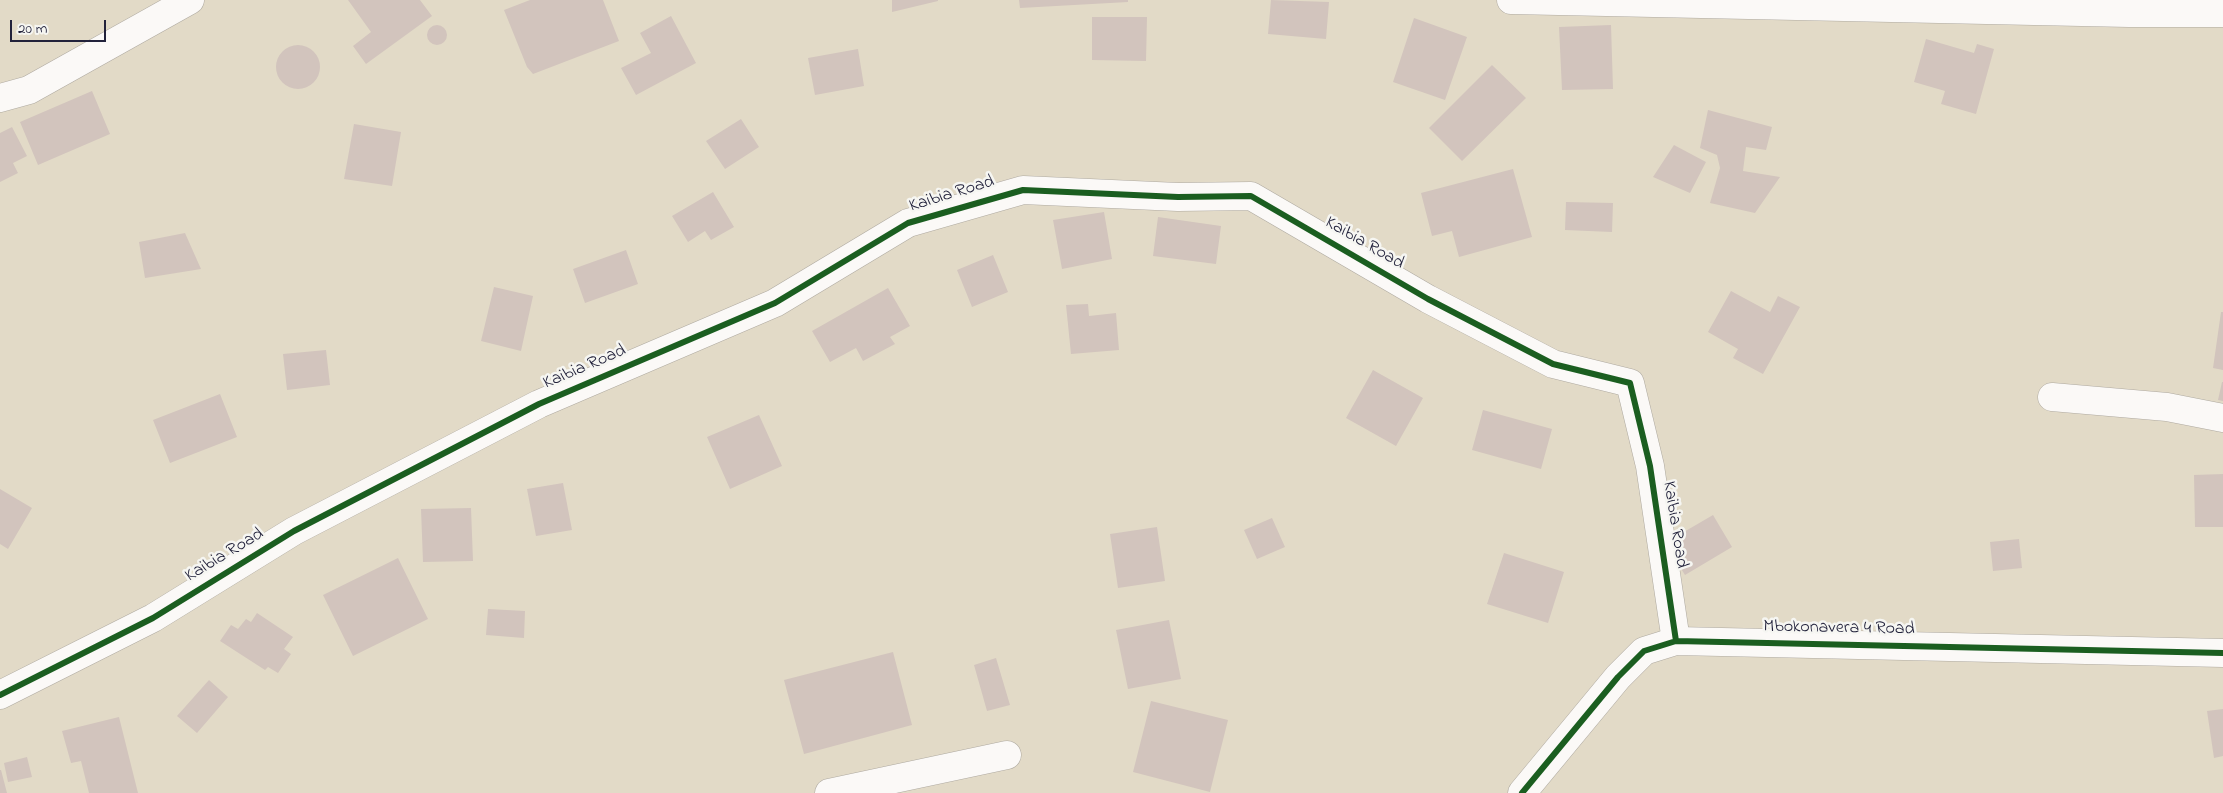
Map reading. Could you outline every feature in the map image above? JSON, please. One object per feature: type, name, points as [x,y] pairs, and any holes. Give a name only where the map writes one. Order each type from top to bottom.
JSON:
[{"type":"street","points":[[0,98],[29,90],[190,0]]},
{"type":"street","points":[[1511,0],[2130,14],[2220,9]]},
{"type":"street","name":"Kaibia Road","points":[[0,695],[153,618],[294,531],[539,404],[775,303],[908,223],[1024,190],[1178,197],[1252,196],[1428,299],[1553,364],[1630,383],[1650,466],[1676,641]]},
{"type":"street","points":[[2052,397],[2167,407],[2223,418]]},
{"type":"street","name":"Mbokonavera 4 Road","points":[[1522,793],[1618,677],[1644,651],[1676,641],[2223,653]]},
{"type":"street","points":[[829,793],[1007,755]]},
{"type":"building","points":[[348,0],[420,0],[432,16],[366,64],[353,46],[371,32]]},
{"type":"building","points":[[530,0],[603,0],[619,41],[533,74],[527,67],[504,10]]},
{"type":"building","points":[[892,0],[938,0],[938,1],[892,12]]},
{"type":"building","points":[[1019,0],[1128,0],[1128,2],[1020,8]]},
{"type":"building","points":[[1271,0],[1329,2],[1326,39],[1268,34]]},
{"type":"building","points":[[671,16],[696,63],[636,95],[621,68],[651,53],[640,33]]},
{"type":"building","points":[[1092,17],[1147,17],[1146,61],[1092,60]]},
{"type":"building","points":[[1414,18],[1467,37],[1445,100],[1393,82]]},
{"type":"building","points":[[437,25],[444,28],[447,35],[444,42],[437,45],[430,42],[427,35],[430,28]]},
{"type":"building","points":[[1611,25],[1613,89],[1562,90],[1559,27]]},
{"type":"building","points":[[1926,39],[1974,53],[1977,44],[1994,49],[1976,114],[1941,104],[1945,91],[1914,82]]},
{"type":"building","points":[[298,45],[310,49],[316,55],[320,67],[316,79],[310,85],[298,89],[286,85],[280,79],[276,67],[280,55],[286,49]]},
{"type":"building","points":[[858,49],[864,86],[815,95],[808,58]]},
{"type":"building","points":[[1492,65],[1526,98],[1462,161],[1429,128]]},
{"type":"building","points":[[92,91],[110,134],[38,165],[20,122]]},
{"type":"building","points":[[1708,110],[1772,127],[1766,150],[1746,147],[1743,171],[1780,177],[1755,213],[1710,203],[1720,168],[1717,155],[1700,148]]},
{"type":"building","points":[[741,119],[759,147],[725,169],[706,141]]},
{"type":"building","points":[[354,124],[401,132],[392,186],[344,179]]},
{"type":"building","points":[[12,127],[27,156],[13,163],[18,173],[0,182],[0,133]]},
{"type":"building","points":[[1674,145],[1706,162],[1690,193],[1653,177]]},
{"type":"building","points":[[1513,169],[1532,237],[1459,257],[1452,231],[1432,236],[1421,193]]},
{"type":"building","points":[[713,192],[734,227],[711,240],[705,231],[688,242],[672,216]]},
{"type":"building","points":[[1566,202],[1613,203],[1612,232],[1565,230]]},
{"type":"building","points":[[1104,212],[1112,259],[1062,269],[1053,220]]},
{"type":"building","points":[[1158,217],[1221,226],[1216,264],[1153,256]]},
{"type":"building","points":[[185,233],[201,269],[145,278],[139,242]]},
{"type":"building","points":[[626,250],[638,284],[585,303],[573,269]]},
{"type":"building","points":[[993,255],[1008,292],[972,307],[957,270]]},
{"type":"building","points":[[494,287],[533,296],[521,351],[481,341]]},
{"type":"building","points":[[888,288],[910,326],[890,337],[895,344],[863,361],[856,348],[830,362],[812,331]]},
{"type":"building","points":[[1731,291],[1770,312],[1778,296],[1800,307],[1763,374],[1733,358],[1738,349],[1708,332]]},
{"type":"building","points":[[1088,304],[1089,316],[1116,313],[1119,350],[1071,354],[1066,305]]},
{"type":"building","points":[[2221,312],[2223,312],[2223,370],[2213,368]]},
{"type":"building","points":[[326,350],[330,385],[287,390],[283,354]]},
{"type":"building","points":[[1373,370],[1423,398],[1396,446],[1346,418]]},
{"type":"building","points":[[2223,382],[2223,401],[2218,400]]},
{"type":"building","points":[[220,394],[237,437],[170,463],[153,420]]},
{"type":"building","points":[[1483,410],[1552,429],[1541,469],[1472,450]]},
{"type":"building","points":[[759,415],[782,466],[730,489],[707,437]]},
{"type":"building","points":[[2223,474],[2223,527],[2195,527],[2194,475]]},
{"type":"building","points":[[563,483],[572,530],[536,536],[527,489]]},
{"type":"building","points":[[0,489],[32,508],[8,549],[0,544]]},
{"type":"building","points":[[471,508],[473,561],[423,562],[421,509]]},
{"type":"building","points":[[1713,515],[1732,547],[1685,575],[1665,543]]},
{"type":"building","points":[[1272,518],[1285,547],[1257,559],[1244,530]]},
{"type":"building","points":[[1157,527],[1165,581],[1118,588],[1110,534]]},
{"type":"building","points":[[2019,539],[2022,568],[1993,571],[1990,542]]},
{"type":"building","points":[[1504,553],[1564,572],[1548,623],[1487,604]]},
{"type":"building","points":[[398,558],[428,619],[353,656],[323,595]]},
{"type":"building","points":[[488,609],[525,611],[524,638],[486,635]]},
{"type":"building","points":[[257,613],[293,637],[284,649],[291,654],[278,673],[268,667],[265,670],[220,641],[231,625],[238,629],[246,619],[251,622]]},
{"type":"building","points":[[1169,620],[1181,679],[1128,689],[1116,630]]},
{"type":"building","points":[[893,652],[912,725],[804,754],[784,680]]},
{"type":"building","points":[[996,658],[1010,705],[987,711],[974,665]]},
{"type":"building","points":[[209,680],[228,697],[197,733],[177,716]]},
{"type":"building","points":[[1151,701],[1228,720],[1210,792],[1133,772]]},
{"type":"building","points":[[2223,709],[2223,756],[2214,758],[2207,711]]},
{"type":"building","points":[[119,717],[138,793],[89,793],[81,761],[71,763],[62,731]]},
{"type":"building","points":[[27,757],[32,777],[8,782],[4,763]]},
{"type":"building","points":[[1,770],[7,793],[0,793]]},
{"type":"cycle path","points":[[0,695],[153,618],[294,531],[539,404],[775,303],[908,223],[1023,190],[1178,197],[1251,196],[1428,299],[1553,364],[1630,383],[1650,466],[1676,641]]},
{"type":"cycle path","points":[[1522,793],[1618,677],[1644,651],[1676,641],[2223,653]]}]
